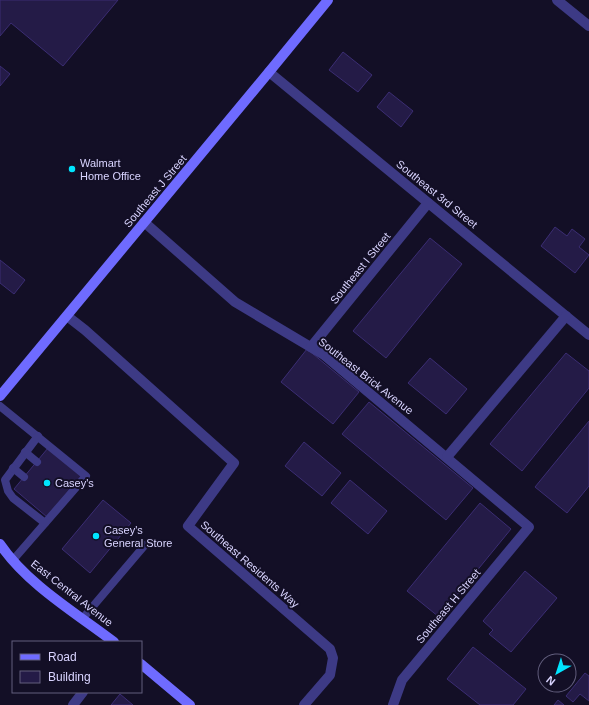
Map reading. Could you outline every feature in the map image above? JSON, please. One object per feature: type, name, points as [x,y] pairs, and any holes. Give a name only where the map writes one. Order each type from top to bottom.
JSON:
[{"type":"main road","name":"Southeast J Street","points":[[0,396],[4,386],[67,316],[328,0]]},
{"type":"main road","name":"East Central Avenue","points":[[0,544],[22,570],[42,588],[113,641]]},
{"type":"main road","points":[[142,665],[190,705]]},
{"type":"street","points":[[557,0],[589,26]]},
{"type":"street","name":"Southeast 3rd Street","points":[[269,72],[589,335]]},
{"type":"street","name":"Southeast I Street","points":[[310,347],[428,203]]},
{"type":"street","name":"Southeast Brick Avenue","points":[[144,222],[235,302],[324,356],[447,457],[529,527]]},
{"type":"street","name":"Southeast Residents Way","points":[[67,316],[85,330],[234,463],[188,526],[330,649],[333,658],[330,675],[304,705]]},
{"type":"street","points":[[447,457],[566,316]]},
{"type":"street","name":"Southeast H Street","points":[[393,705],[402,680],[529,527]]},
{"type":"street","points":[[73,705],[82,693]]},
{"type":"lane","points":[[0,406],[86,476],[58,506],[45,524],[13,560]]},
{"type":"lane","points":[[38,436],[5,480],[8,491],[13,498],[45,524]]},
{"type":"lane","points":[[26,452],[37,462]]},
{"type":"lane","points":[[13,468],[24,477]]},
{"type":"lane","points":[[83,618],[145,545]]},
{"type":"building","points":[[0,0],[118,0],[63,66],[11,23],[0,36]]},
{"type":"building","points":[[343,52],[372,75],[358,92],[329,70]]},
{"type":"building","points":[[0,66],[10,74],[0,86]]},
{"type":"building","points":[[389,92],[413,111],[401,127],[377,107]]},
{"type":"building","points":[[555,227],[567,236],[572,229],[585,239],[579,247],[589,255],[575,273],[541,246]]},
{"type":"building","points":[[430,238],[462,264],[386,358],[353,331]]},
{"type":"building","points":[[0,260],[25,280],[14,294],[0,283]]},
{"type":"building","points":[[307,349],[359,392],[333,424],[281,382]]},
{"type":"building","points":[[566,353],[589,371],[589,388],[522,471],[490,444]]},
{"type":"building","points":[[430,358],[467,389],[446,414],[408,383]]},
{"type":"building","points":[[369,402],[473,488],[446,520],[342,434]]},
{"type":"building","points":[[589,421],[589,486],[567,513],[535,487]]},
{"type":"building","points":[[304,442],[341,473],[322,496],[285,466]]},
{"type":"building","name":"Casey's","points":[[48,448],[81,476],[47,517],[14,489]]},
{"type":"building","points":[[350,480],[387,511],[368,534],[331,503]]},
{"type":"building","name":"Casey's General Store","points":[[103,500],[131,523],[90,573],[62,549]]},
{"type":"building","points":[[480,503],[511,529],[439,617],[407,591]]},
{"type":"building","points":[[525,571],[557,598],[511,652],[489,634],[493,630],[483,621]]},
{"type":"building","points":[[473,647],[526,689],[513,705],[480,705],[447,679]]},
{"type":"building","points":[[585,673],[589,676],[589,701],[580,694],[573,702],[566,696],[568,693],[577,693],[577,683]]},
{"type":"building","points":[[120,694],[133,705],[111,705]]},
{"type":"building","points":[[558,700],[564,705],[554,705]]},
{"type":"place","name":"Walmart Home Office","points":[[72,169]]},
{"type":"place","name":"Casey's","points":[[47,483]]},
{"type":"place","name":"Casey's General Store","points":[[96,536]]}]
